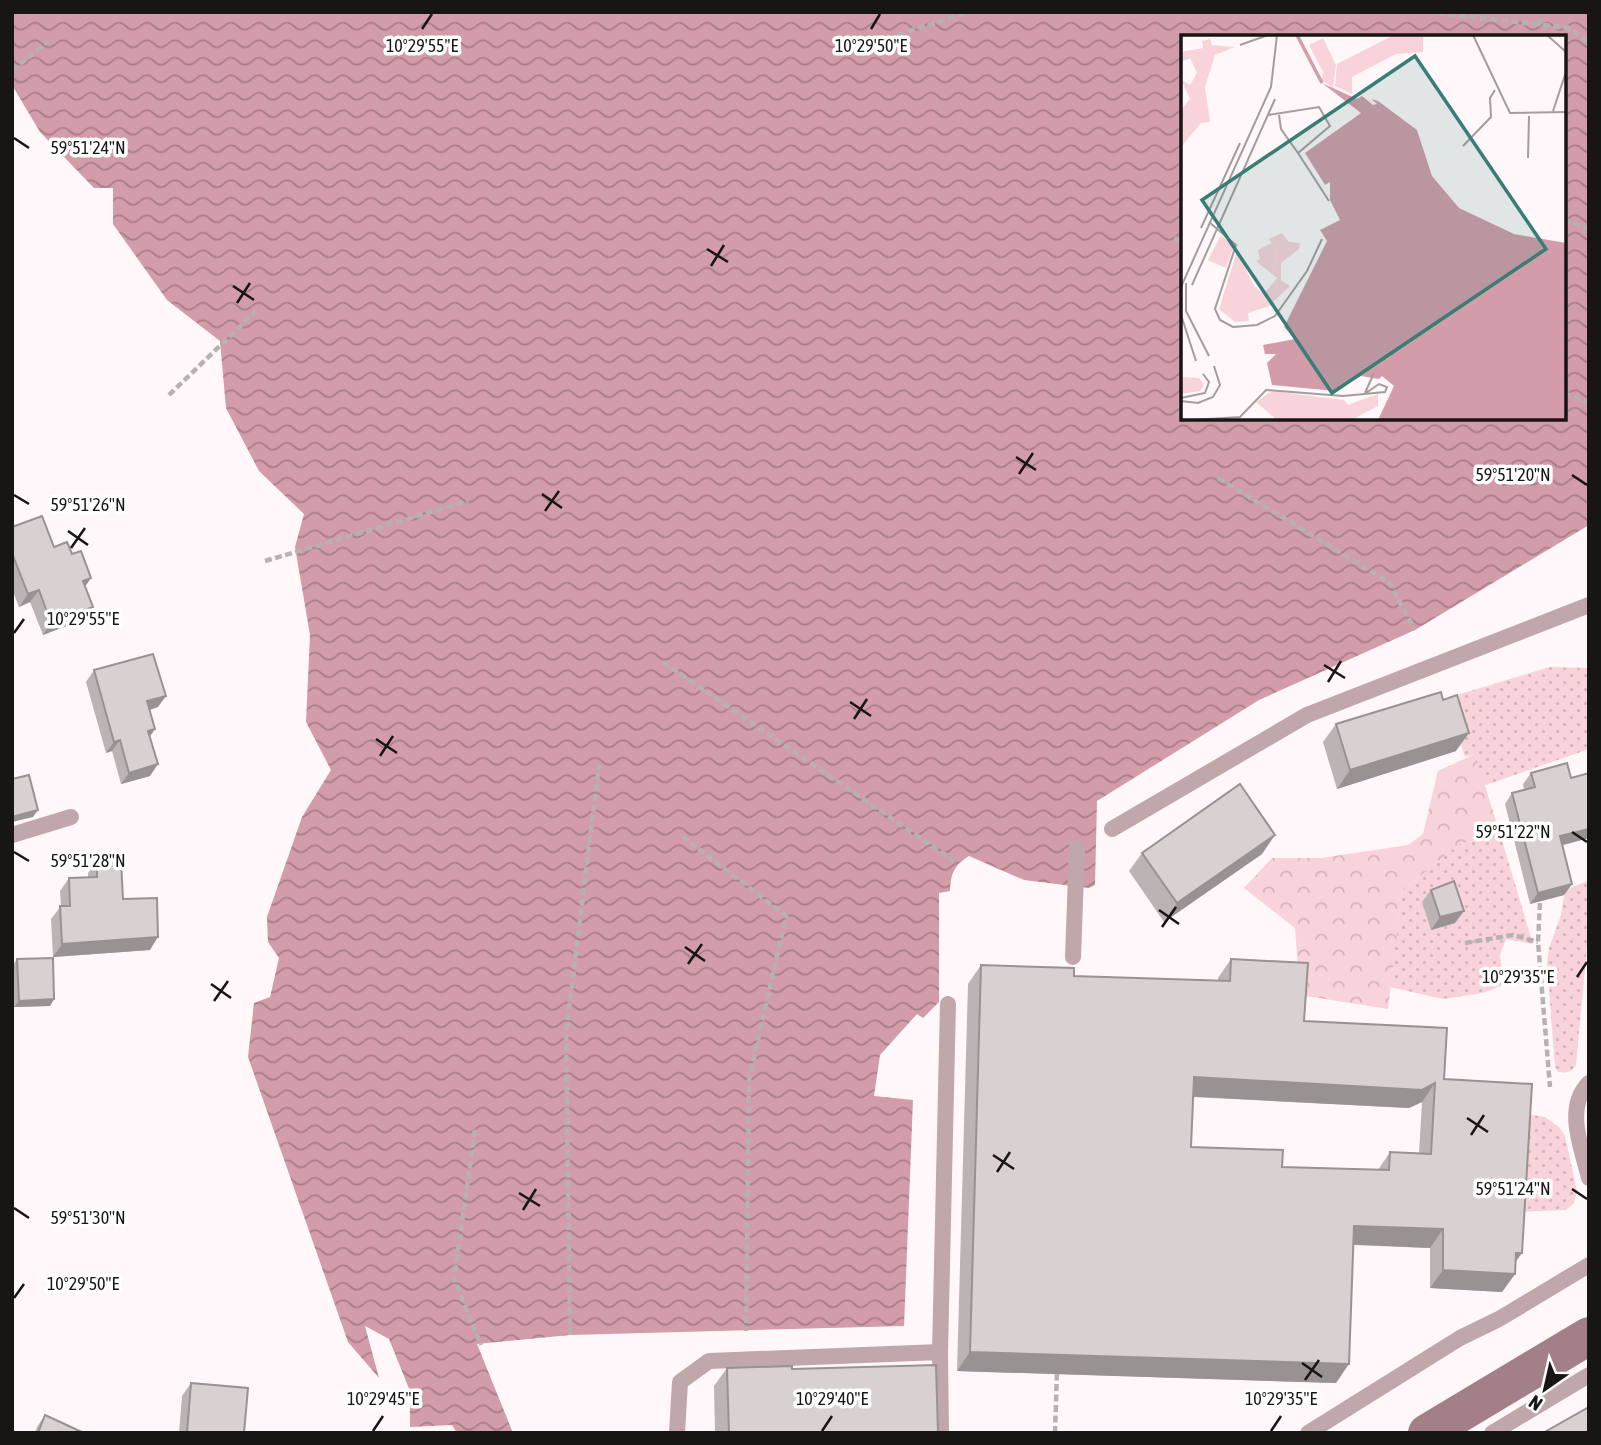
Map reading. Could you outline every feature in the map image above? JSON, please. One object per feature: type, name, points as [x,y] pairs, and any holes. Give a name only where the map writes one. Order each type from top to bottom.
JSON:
[{"type":"main road","points":[[1427,1433],[1589,1336]]},
{"type":"lane","points":[[1112,830],[1307,715],[1589,605]]},
{"type":"lane","points":[[12,835],[71,817]]},
{"type":"lane","points":[[1073,957],[1077,848]]},
{"type":"lane","points":[[941,1433],[940,1352],[948,1004]]},
{"type":"lane","points":[[1589,1083],[1578,1099],[1575,1111],[1589,1178]]},
{"type":"lane","points":[[1308,1433],[1460,1338],[1499,1319],[1589,1265]]},
{"type":"lane","points":[[677,1433],[680,1382],[709,1361],[940,1352]]},
{"type":"lane","points":[[1492,1433],[1589,1375]]},
{"type":"path","points":[[888,38],[970,12]]},
{"type":"path","points":[[1428,12],[1569,28],[1589,43]]},
{"type":"path","points":[[1539,24],[1542,12]]},
{"type":"path","points":[[12,71],[48,41]]},
{"type":"path","points":[[1566,220],[1589,230]]},
{"type":"path","points":[[1174,238],[1181,241]]},
{"type":"path","points":[[169,395],[256,311]]},
{"type":"path","points":[[1566,395],[1589,403]]},
{"type":"path","points":[[1218,478],[1389,582],[1415,630]]},
{"type":"path","points":[[265,561],[468,501]]},
{"type":"path","points":[[663,662],[957,863]]},
{"type":"path","points":[[570,1335],[566,1033],[598,765]]},
{"type":"path","points":[[682,836],[786,916],[749,1080],[746,1331]]},
{"type":"path","points":[[1540,903],[1538,942],[1550,1087]]},
{"type":"path","points":[[1465,943],[1513,935],[1538,942]]},
{"type":"path","points":[[475,1130],[454,1279],[481,1345]]},
{"type":"path","points":[[1055,1433],[1057,1365]]},
{"type":"green space","points":[[1550,667],[1589,668],[1589,749],[1483,786],[1475,754],[1465,757],[1447,698]]},
{"type":"green space","points":[[1475,754],[1496,821],[1488,837],[1459,844],[1402,891],[1388,1009],[1300,995],[1295,928],[1244,888],[1272,858],[1321,858],[1408,845],[1423,834],[1438,771]]},
{"type":"green space","points":[[1496,821],[1533,944],[1506,939],[1500,955],[1503,985],[1483,993],[1443,999],[1390,987],[1402,891],[1459,844],[1488,837]]},
{"type":"green space","points":[[1587,881],[1588,936],[1576,1065],[1570,1071],[1558,1072],[1555,1067],[1547,963],[1549,948],[1561,915],[1565,890]]},
{"type":"green space","points":[[1520,1113],[1545,1117],[1560,1128],[1565,1136],[1577,1191],[1574,1203],[1566,1210],[1520,1212]]},
{"type":"water","points":[[12,12],[1587,12],[1589,525],[1415,630],[1259,700],[1097,801],[1095,885],[1089,888],[1024,880],[969,856],[956,867],[950,891],[939,893],[939,1002],[923,1018],[917,1014],[880,1055],[874,1096],[913,1100],[904,1326],[570,1335],[477,1344],[513,1433],[457,1433],[452,1425],[410,1427],[410,1391],[389,1339],[365,1326],[379,1378],[348,1342],[248,1057],[254,1003],[270,997],[279,958],[268,942],[267,917],[302,817],[331,770],[306,722],[310,635],[295,547],[304,514],[259,471],[226,408],[220,341],[167,300],[113,224],[113,188],[94,188],[40,132],[12,85]]},
{"type":"building","points":[[42,516],[54,547],[67,542],[72,554],[81,551],[91,578],[83,581],[93,607],[51,623],[39,590],[28,594],[12,553],[12,527]]},
{"type":"building","points":[[153,654],[166,696],[147,701],[155,729],[148,731],[158,764],[129,773],[120,740],[114,742],[94,670]]},
{"type":"building","points":[[1441,692],[1443,700],[1457,695],[1469,733],[1350,770],[1336,724]]},
{"type":"building","points":[[1567,763],[1571,778],[1589,773],[1589,829],[1560,836],[1572,884],[1538,893],[1512,793],[1535,787],[1531,773]]},
{"type":"building","points":[[29,775],[38,810],[12,817],[12,779]]},
{"type":"building","points":[[1240,784],[1275,835],[1177,903],[1142,853]]},
{"type":"building","points":[[121,860],[123,899],[157,898],[158,937],[62,944],[60,906],[70,906],[69,878],[97,877],[97,861]]},
{"type":"building","points":[[1454,881],[1464,911],[1440,917],[1431,890]]},
{"type":"building","points":[[53,958],[54,999],[19,1001],[17,959]]},
{"type":"building","points":[[1231,959],[1308,963],[1304,1021],[1447,1028],[1444,1079],[1532,1084],[1522,1253],[1516,1253],[1515,1274],[1443,1270],[1443,1229],[1354,1226],[1349,1364],[970,1352],[981,965],[1074,968],[1074,976],[1230,981]],"holes":[[[1194,1077],[1422,1090],[1435,1083],[1431,1154],[1390,1152],[1389,1170],[1282,1167],[1283,1150],[1191,1147]]]},
{"type":"building","points":[[936,1365],[938,1433],[729,1433],[727,1368]]},
{"type":"building","points":[[191,1383],[248,1388],[244,1433],[187,1433]]},
{"type":"building","points":[[1589,1407],[1589,1433],[1543,1433]]},
{"type":"building","points":[[45,1415],[84,1433],[38,1433]]}]
